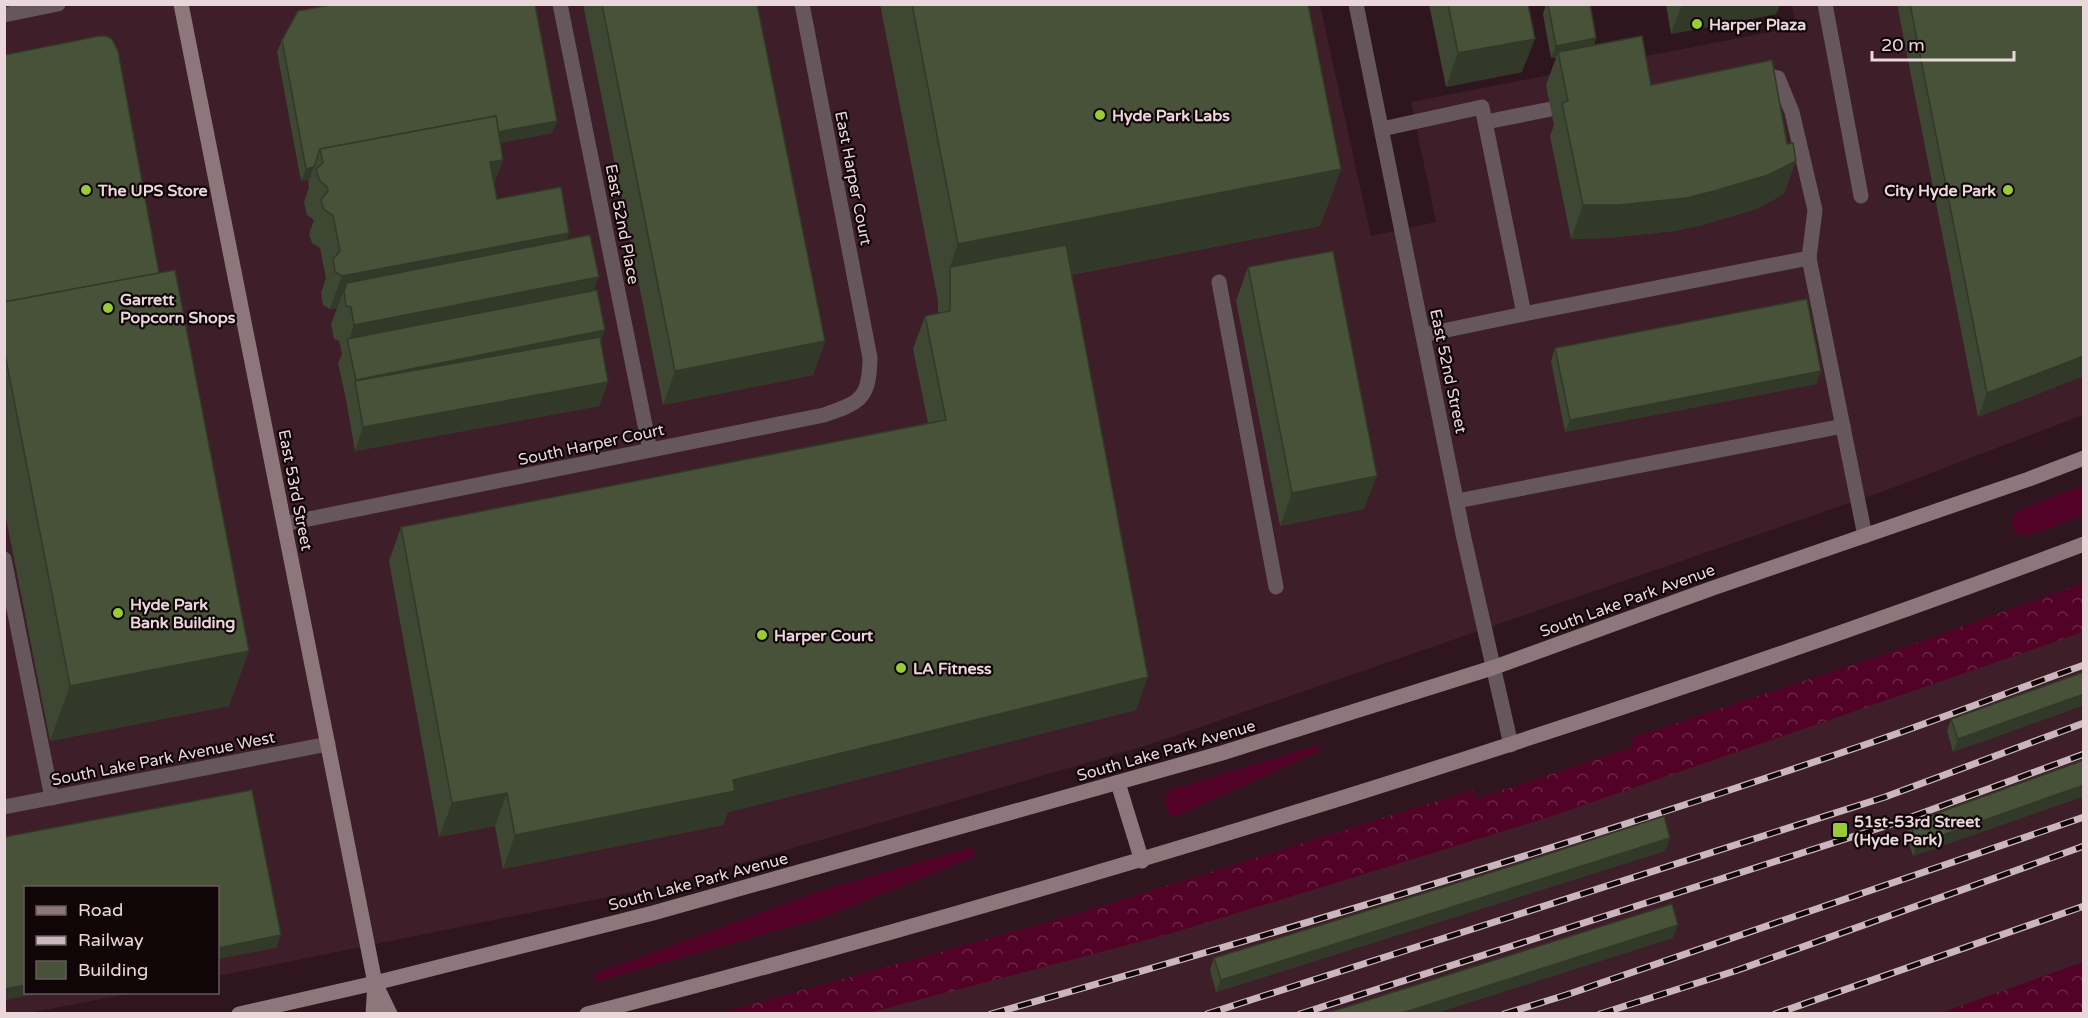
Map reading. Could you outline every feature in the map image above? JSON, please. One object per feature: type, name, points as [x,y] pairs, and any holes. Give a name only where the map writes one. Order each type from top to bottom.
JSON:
[{"type":"main road","name":"East 53rd Street","points":[[181,4],[375,983],[390,1014]]},
{"type":"main road","name":"South Lake Park Avenue","points":[[239,1014],[375,983],[653,913],[1222,753],[1495,667],[2084,458]]},
{"type":"main road","points":[[587,1014],[835,948],[1142,861],[1511,744],[1751,664],[2084,544]]},
{"type":"main road","points":[[1118,783],[1142,861]]},
{"type":"main road","name":"East 53rd Street","points":[[373,1014],[375,983]]},
{"type":"street","points":[[4,15],[58,4]]},
{"type":"street","name":"East 52nd Place","points":[[560,4],[650,450]]},
{"type":"street","name":"East Harper Court","points":[[802,4],[870,358]]},
{"type":"street","name":"East 52nd Street","points":[[1356,4],[1457,501],[1511,744]]},
{"type":"street","points":[[1825,4],[1861,196]]},
{"type":"street","points":[[1738,73],[1749,71],[1778,78],[1792,112],[1815,210],[1809,258],[1865,536]]},
{"type":"street","points":[[1382,129],[1482,107],[1524,314]]},
{"type":"street","points":[[1486,122],[1551,109]]},
{"type":"street","points":[[1423,335],[1809,258]]},
{"type":"street","points":[[1219,282],[1276,587]]},
{"type":"street","name":"South Harper Court","points":[[284,524],[824,415],[847,407],[861,398],[869,380],[870,358]]},
{"type":"street","points":[[1457,501],[1843,426]]},
{"type":"street","points":[[4,559],[52,798]]},
{"type":"street","name":"South Lake Park Avenue West","points":[[4,807],[328,744]]},
{"type":"shaded area","points":[[5,5],[1320,5],[1371,236],[1436,222],[1411,102],[1796,27],[1792,5],[2083,5],[2083,415],[1884,491],[1148,745],[662,886],[219,976],[219,886],[24,886],[24,994],[128,994],[28,1013],[5,1014]]},
{"type":"shaded area","points":[[2083,583],[2083,1013],[721,1014],[1073,915],[1472,790],[1476,799],[1632,747],[1631,738],[1888,653]]},
{"type":"green space","points":[[2083,485],[2083,515],[2033,534],[2022,535],[2013,531],[2012,519],[2017,511]]},
{"type":"green space","points":[[2083,583],[2083,632],[1546,818],[1169,934],[868,1013],[721,1013],[1073,915],[1472,790],[1476,799],[1632,747],[1631,738],[1888,653]]},
{"type":"green space","points":[[1317,745],[1320,751],[1179,815],[1170,815],[1166,808],[1165,797],[1170,790]]},
{"type":"green space","points":[[972,847],[974,857],[818,919],[595,982],[594,974],[820,891]]},
{"type":"green space","points":[[2083,962],[2083,1013],[1941,1013]]},
{"type":"building","points":[[335,4],[535,4],[557,121],[498,132],[496,116],[320,149],[314,167],[306,169],[282,40],[298,11]]},
{"type":"building","points":[[602,4],[757,4],[825,341],[675,371]]},
{"type":"building","name":"Hyde Park Labs","points":[[912,4],[1308,4],[1341,169],[958,244]]},
{"type":"building","points":[[1448,4],[1528,4],[1535,39],[1458,53]]},
{"type":"building","points":[[1548,4],[1590,4],[1596,38],[1556,46]]},
{"type":"building","name":"City Hyde Park","points":[[1910,4],[2084,4],[2084,356],[1987,393]]},
{"type":"building","points":[[99,36],[112,39],[118,51],[159,273],[4,302],[4,55]]},
{"type":"building","points":[[1642,36],[1651,85],[1772,60],[1787,144],[1793,143],[1796,161],[1768,175],[1686,198],[1619,205],[1583,205],[1562,103],[1568,101],[1558,52]]},
{"type":"building","points":[[496,116],[503,160],[490,162],[497,199],[561,187],[569,233],[342,276],[335,272],[333,259],[340,251],[333,215],[324,210],[321,200],[328,191],[320,181],[316,169],[323,163],[320,149]]},
{"type":"building","points":[[590,235],[599,277],[354,325],[351,307],[346,306],[344,291],[347,283]]},
{"type":"building","name":"Harper Court","points":[[1066,245],[1148,677],[733,780],[735,791],[515,835],[507,793],[452,803],[401,527],[946,420],[925,316],[950,311],[950,267]]},
{"type":"building","points":[[1333,251],[1377,476],[1292,493],[1248,267]]},
{"type":"building","name":"Hyde Park Bank Building","points":[[175,270],[249,651],[70,686],[4,349],[4,302]]},
{"type":"building","points":[[597,290],[605,330],[356,380],[347,339]]},
{"type":"building","points":[[1807,299],[1821,371],[1570,420],[1555,348]]},
{"type":"building","points":[[600,337],[608,382],[363,427],[355,381]]},
{"type":"building","points":[[2084,672],[2084,694],[1958,739],[1951,719]]},
{"type":"building","points":[[2084,760],[2084,785],[1917,844],[1910,823]]},
{"type":"building","points":[[252,790],[281,935],[219,948],[219,886],[24,886],[24,985],[4,989],[4,837]]},
{"type":"building","points":[[1664,816],[1670,838],[1221,980],[1214,958],[1515,865]]},
{"type":"building","points":[[1672,904],[1678,925],[1399,1014],[1324,1014]]},
{"type":"railway","points":[[991,1014],[1212,951],[1541,851],[1867,744],[2084,665]]},
{"type":"railway","points":[[1207,1014],[1885,797],[2084,723]]},
{"type":"railway","points":[[1300,1014],[1892,824],[2084,754]]},
{"type":"railway","points":[[1504,1014],[1566,995],[2084,817]]},
{"type":"railway","points":[[1600,1014],[1738,970],[2084,846]]},
{"type":"railway","points":[[1775,1014],[2084,906]]},
{"type":"place","name":"Harper Plaza","points":[[1697,24]]},
{"type":"place","name":"Hyde Park Labs","points":[[1100,115]]},
{"type":"place","name":"The UPS Store","points":[[86,190]]},
{"type":"place","name":"City Hyde Park","points":[[2008,190]]},
{"type":"place","name":"Garrett Popcorn Shops","points":[[108,308]]},
{"type":"place","name":"Hyde Park Bank Building","points":[[118,613]]},
{"type":"place","name":"Harper Court","points":[[762,635]]},
{"type":"place","name":"LA Fitness","points":[[901,668]]},
{"type":"place","name":"51st-53rd Street (Hyde Park)","points":[[1840,830]]}]
